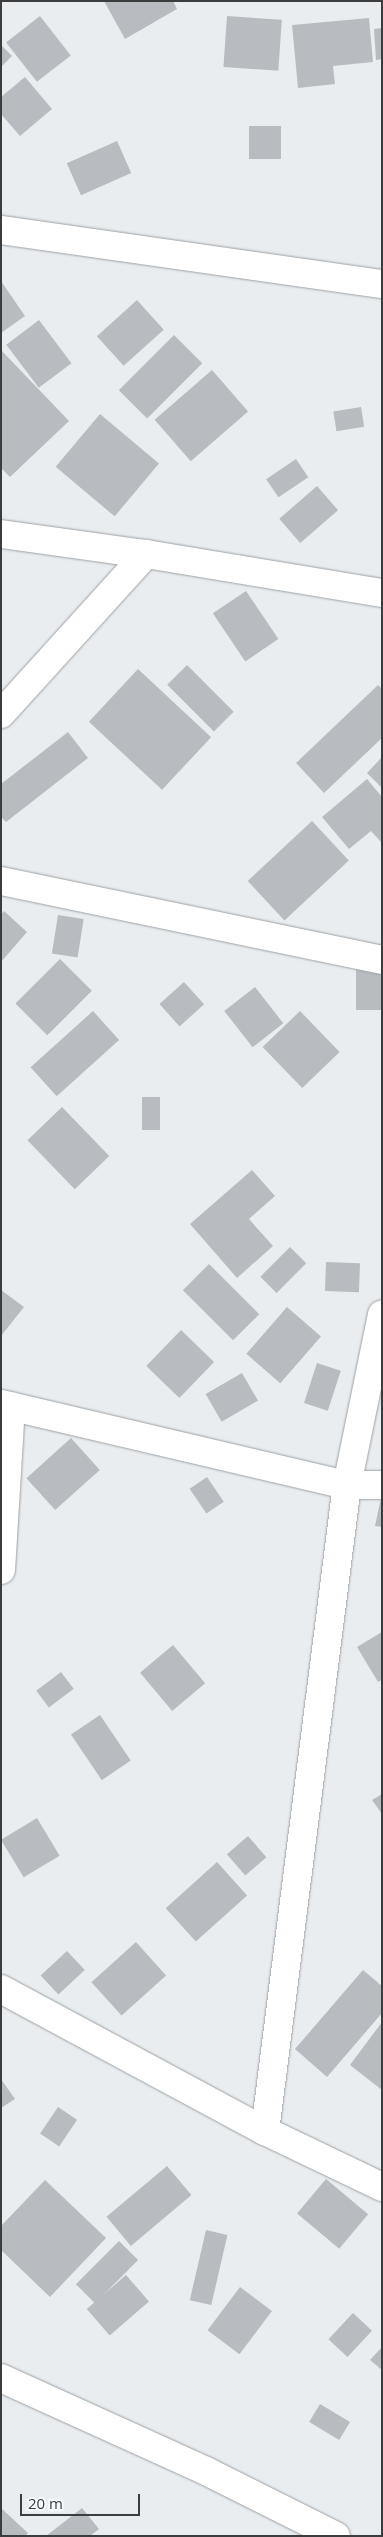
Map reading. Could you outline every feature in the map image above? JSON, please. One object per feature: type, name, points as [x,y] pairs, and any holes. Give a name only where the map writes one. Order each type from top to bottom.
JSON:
[{"type":"street","points":[[1,230],[382,284]]},
{"type":"street","points":[[1,534],[146,554],[382,593]]},
{"type":"street","points":[[1,714],[146,554]]},
{"type":"street","points":[[1,881],[382,960]]},
{"type":"street","points":[[265,2132],[347,1485],[382,1315]]},
{"type":"street","points":[[1,1570],[6,1405],[347,1485],[382,1485]]},
{"type":"street","points":[[1,1989],[265,2132],[382,2187]]},
{"type":"street","points":[[1,2378],[208,2472],[336,2536]]},
{"type":"building","points":[[104,1],[173,1],[177,9],[125,39]]},
{"type":"building","points":[[40,16],[71,55],[37,82],[6,42]]},
{"type":"building","points":[[227,16],[282,20],[278,71],[223,67]]},
{"type":"building","points":[[369,18],[373,62],[333,66],[335,84],[298,88],[292,25]]},
{"type":"building","points":[[382,28],[382,59],[376,60],[374,29]]},
{"type":"building","points":[[1,45],[12,56],[1,67]]},
{"type":"building","points":[[25,77],[52,109],[20,136],[1,114],[1,97]]},
{"type":"building","points":[[249,126],[281,126],[281,159],[249,159]]},
{"type":"building","points":[[117,141],[131,173],[81,195],[67,163]]},
{"type":"building","points":[[1,281],[25,316],[1,333]]},
{"type":"building","points":[[137,300],[164,330],[124,366],[97,336]]},
{"type":"building","points":[[39,320],[71,363],[39,388],[6,345]]},
{"type":"building","points":[[174,335],[202,363],[147,418],[119,390]]},
{"type":"building","points":[[1,350],[69,421],[10,477],[1,468]]},
{"type":"building","points":[[212,370],[248,412],[191,461],[155,420]]},
{"type":"building","points":[[361,407],[364,427],[336,431],[333,411]]},
{"type":"building","points":[[100,414],[159,463],[115,516],[56,467]]},
{"type":"building","points":[[296,459],[308,477],[278,497],[266,479]]},
{"type":"building","points":[[317,486],[338,510],[300,543],[279,519]]},
{"type":"building","points":[[246,591],[278,639],[245,661],[213,613]]},
{"type":"building","points":[[187,665],[234,712],[214,731],[167,685]]},
{"type":"building","points":[[138,669],[211,737],[162,790],[89,722]]},
{"type":"building","points":[[378,685],[382,689],[382,738],[324,793],[296,763]]},
{"type":"building","points":[[68,732],[88,758],[6,822],[1,817],[1,784]]},
{"type":"building","points":[[382,757],[382,788],[367,773]]},
{"type":"building","points":[[367,779],[382,797],[382,843],[371,831],[349,849],[322,817]]},
{"type":"building","points":[[312,821],[349,860],[284,921],[248,881]]},
{"type":"building","points":[[4,911],[27,932],[1,962],[1,915]]},
{"type":"building","points":[[58,915],[84,919],[78,958],[52,954]]},
{"type":"building","points":[[60,959],[92,991],[47,1035],[15,1004]]},
{"type":"building","points":[[356,967],[382,967],[382,1010],[356,1010]]},
{"type":"building","points":[[184,982],[204,1004],[180,1026],[159,1004]]},
{"type":"building","points":[[255,987],[283,1023],[253,1047],[224,1011]]},
{"type":"building","points":[[93,1011],[119,1040],[57,1096],[31,1067]]},
{"type":"building","points":[[300,1011],[340,1052],[302,1088],[263,1047]]},
{"type":"building","points":[[142,1097],[160,1097],[160,1130],[142,1130]]},
{"type":"building","points":[[62,1107],[109,1156],[75,1189],[27,1140]]},
{"type":"building","points":[[252,1170],[275,1196],[249,1219],[273,1246],[237,1278],[190,1224]]},
{"type":"building","points":[[290,1247],[306,1263],[277,1293],[260,1277]]},
{"type":"building","points":[[326,1262],[360,1263],[359,1292],[325,1291]]},
{"type":"building","points":[[209,1264],[259,1314],[233,1340],[183,1290]]},
{"type":"building","points":[[1,1290],[24,1307],[1,1336]]},
{"type":"building","points":[[287,1307],[321,1337],[280,1383],[246,1354]]},
{"type":"building","points":[[181,1330],[214,1362],[179,1398],[146,1366]]},
{"type":"building","points":[[317,1363],[341,1371],[328,1411],[304,1403]]},
{"type":"building","points":[[242,1373],[258,1401],[222,1422],[206,1394]]},
{"type":"building","points":[[71,1438],[100,1470],[55,1510],[26,1478]]},
{"type":"building","points":[[207,1477],[224,1502],[206,1514],[190,1489]]},
{"type":"building","points":[[382,1498],[382,1527],[375,1526]]},
{"type":"building","points":[[382,1632],[382,1680],[378,1682],[357,1647]]},
{"type":"building","points":[[173,1645],[205,1683],[172,1711],[140,1673]]},
{"type":"building","points":[[61,1672],[74,1689],[49,1707],[36,1691]]},
{"type":"building","points":[[100,1715],[131,1761],[102,1780],[71,1735]]},
{"type":"building","points":[[382,1794],[382,1814],[372,1800]]},
{"type":"building","points":[[37,1818],[60,1856],[24,1877],[1,1840]]},
{"type":"building","points":[[248,1836],[266,1857],[245,1876],[227,1854]]},
{"type":"building","points":[[217,1862],[247,1895],[196,1942],[166,1908]]},
{"type":"building","points":[[136,1942],[166,1975],[122,2016],[91,1982]]},
{"type":"building","points":[[67,1951],[85,1970],[58,1995],[41,1976]]},
{"type":"building","points":[[363,1970],[382,1986],[382,2013],[327,2077],[295,2049]]},
{"type":"building","points":[[382,2022],[382,2090],[350,2065]]},
{"type":"building","points":[[1,2079],[15,2099],[1,2108]]},
{"type":"building","points":[[58,2107],[77,2120],[59,2146],[40,2134]]},
{"type":"building","points":[[167,2166],[191,2195],[131,2246],[106,2217]]},
{"type":"building","points":[[326,2179],[368,2214],[339,2249],[297,2213]]},
{"type":"building","points":[[45,2180],[106,2238],[50,2297],[1,2250],[1,2226]]},
{"type":"building","points":[[206,2230],[227,2235],[211,2305],[190,2300]]},
{"type":"building","points":[[119,2241],[138,2260],[95,2303],[76,2284]]},
{"type":"building","points":[[126,2275],[149,2301],[110,2336],[87,2309]]},
{"type":"building","points":[[240,2287],[272,2311],[239,2354],[208,2330]]},
{"type":"building","points":[[353,2313],[372,2331],[347,2357],[328,2339]]},
{"type":"building","points":[[382,2347],[382,2370],[370,2360]]},
{"type":"building","points":[[320,2404],[350,2422],[339,2440],[309,2422]]},
{"type":"building","points":[[1,2508],[28,2533],[25,2536],[1,2536]]},
{"type":"building","points":[[82,2508],[99,2529],[90,2536],[46,2536]]}]
